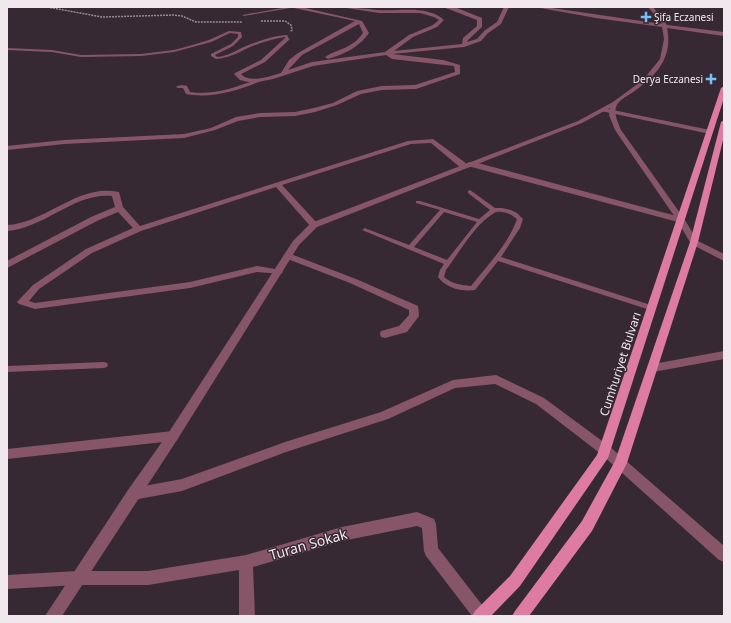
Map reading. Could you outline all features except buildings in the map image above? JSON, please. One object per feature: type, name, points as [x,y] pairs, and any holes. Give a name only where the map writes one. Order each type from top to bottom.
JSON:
[{"type":"main road","name":"Cumhuriyet Bulvarı","points":[[481,615],[515,581],[602,458],[724,89]]},
{"type":"main road","points":[[520,616],[587,526],[621,463],[694,242],[724,122]]},
{"type":"street","points":[[255,7],[294,7],[360,21]]},
{"type":"street","points":[[342,7],[380,12],[419,12],[435,15],[442,20],[435,26],[411,36],[386,53]]},
{"type":"street","points":[[445,7],[455,9],[480,19],[478,27],[465,39],[464,45]]},
{"type":"street","points":[[312,64],[386,53],[464,45],[480,40],[486,32],[499,23],[507,7]]},
{"type":"street","points":[[538,7],[724,34]]},
{"type":"street","points":[[53,616],[132,494],[173,436],[296,243],[314,225],[580,122],[610,108],[645,81],[663,59],[667,39],[665,26],[650,7]]},
{"type":"street","points":[[287,38],[263,61],[237,74],[242,79],[253,81],[262,80],[312,64],[341,52],[362,40],[366,33],[360,21]]},
{"type":"street","points":[[283,74],[290,62],[301,52],[324,42],[360,21]]},
{"type":"street","points":[[7,148],[64,142],[184,136],[212,129],[236,119],[260,115],[295,114],[315,110],[335,104],[359,92],[382,88],[416,88],[458,72],[457,65],[443,62],[392,57],[386,53]]},
{"type":"street","points":[[610,108],[710,132]]},
{"type":"street","points":[[610,108],[618,130],[681,220],[694,242],[724,258]]},
{"type":"street","points":[[278,272],[257,269],[190,285],[35,306],[22,302],[36,287],[89,252],[138,229],[410,142],[433,141],[468,165],[681,220]]},
{"type":"street","points":[[277,184],[314,225]]},
{"type":"street","points":[[7,228],[30,222],[91,195],[103,193],[116,194],[119,208],[138,229]]},
{"type":"street","points":[[7,265],[94,219],[119,208]]},
{"type":"street","points":[[288,256],[353,281],[414,308],[414,316],[403,329],[385,334]]},
{"type":"street","points":[[653,368],[724,355]]},
{"type":"street","points":[[132,494],[182,485],[285,447],[384,416],[453,384],[496,378],[540,401],[605,450],[724,555]]},
{"type":"street","points":[[7,454],[173,436]]},
{"type":"street","name":"Turan Sokak","points":[[7,582],[78,578],[148,578],[246,562],[342,534],[417,519],[429,524],[431,551],[481,615]]},
{"type":"street","points":[[246,562],[247,616]]},
{"type":"lane","points":[[244,14],[294,7]]},
{"type":"lane","points":[[7,49],[52,51],[81,56],[141,55],[174,51],[210,41],[229,32],[240,33],[240,36],[232,46],[212,55],[216,58],[222,58],[244,48],[279,37],[287,38]]},
{"type":"lane","points":[[178,86],[185,87],[188,93],[202,94],[250,85],[262,80]]},
{"type":"lane","points":[[470,192],[494,210],[506,210],[516,215],[520,219],[518,228],[473,288],[460,288],[446,282],[441,277],[443,270],[480,221],[494,210]]},
{"type":"lane","points":[[418,202],[480,221]]},
{"type":"lane","points":[[411,247],[443,210]]},
{"type":"lane","points":[[365,230],[449,263]]},
{"type":"lane","points":[[497,258],[652,308]]},
{"type":"lane","points":[[7,369],[104,365]]},
{"type":"path","points":[[47,7],[102,17],[174,15],[182,16],[196,22],[248,22]]},
{"type":"path","points":[[255,22],[285,22],[291,25],[292,30],[287,38]]},
{"type":"place","name":"Şifa Eczanesi","points":[[646,17]]},
{"type":"place","name":"Derya Eczanesi","points":[[711,79]]}]
